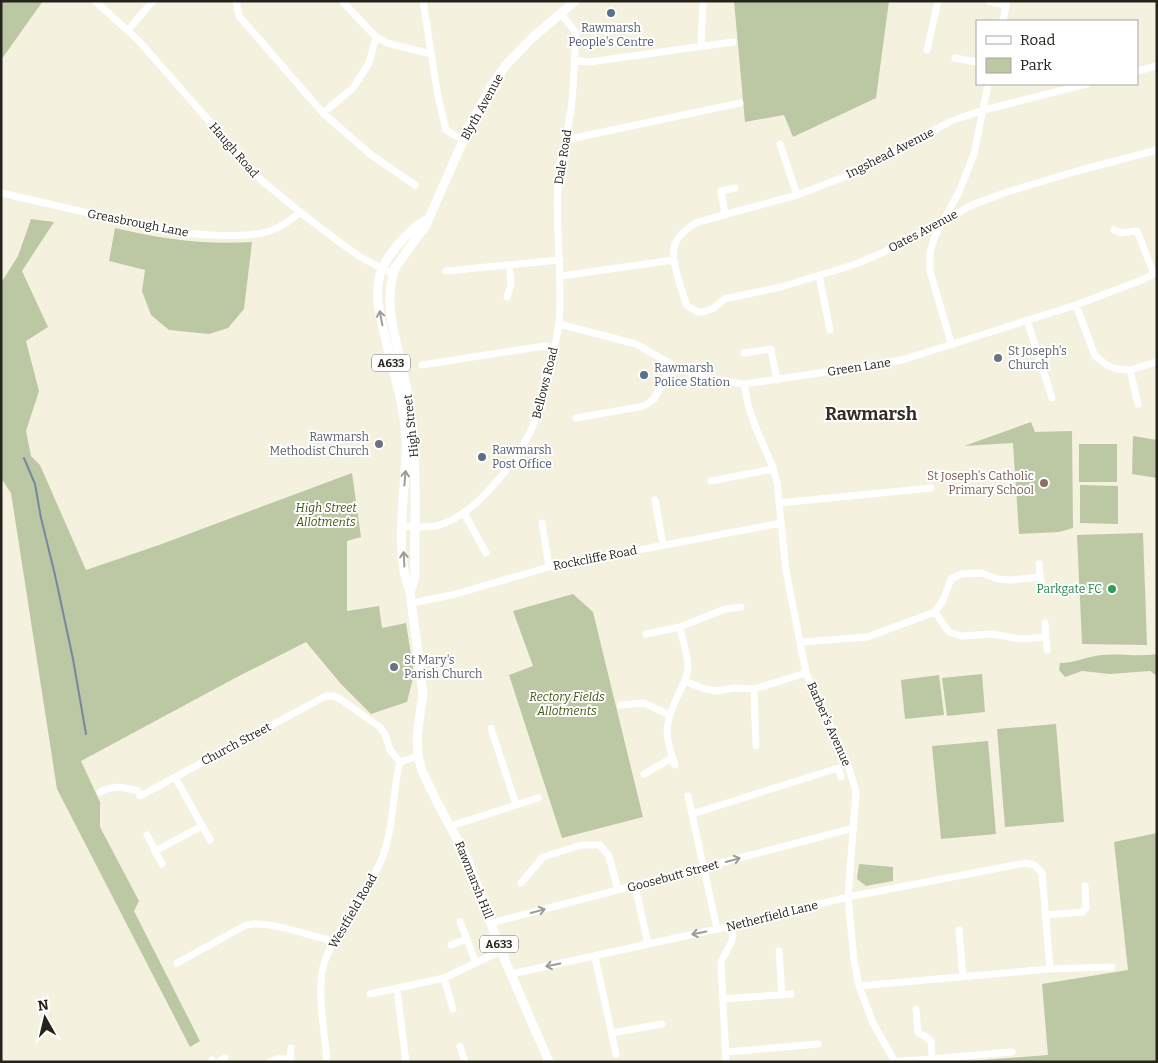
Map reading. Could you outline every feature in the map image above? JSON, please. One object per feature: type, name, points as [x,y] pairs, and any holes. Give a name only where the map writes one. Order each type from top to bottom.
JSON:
[{"type":"main road","name":"A633","points":[[561,14],[575,1]]},
{"type":"main road","name":"Blyth Avenue","points":[[428,219],[463,140],[492,85],[506,65],[532,38],[561,14]]},
{"type":"main road","name":"High Street","points":[[418,756],[417,737],[423,693],[412,603],[404,577],[402,526],[406,435],[378,304],[378,280],[382,268],[393,251],[421,222],[428,219]]},
{"type":"main road","name":"High Street","points":[[410,592],[415,577],[413,435],[409,401],[390,316],[389,298],[395,268],[426,225],[428,219]]},
{"type":"main road","name":"Rawmarsh Hill","points":[[418,756],[422,771],[432,793],[467,858],[501,952],[549,1062]]},
{"type":"street","name":"Haugh Road","points":[[96,1],[128,30],[260,179],[300,212],[362,258],[393,274]]},
{"type":"street","points":[[128,30],[153,1]]},
{"type":"street","points":[[236,1],[239,16],[324,113],[370,154],[414,185]]},
{"type":"street","points":[[342,1],[376,37],[387,43],[431,54]]},
{"type":"street","points":[[423,1],[446,130],[463,140]]},
{"type":"street","points":[[701,45],[703,1]]},
{"type":"street","points":[[927,50],[938,1]]},
{"type":"street","points":[[988,1],[1006,3],[1003,20]]},
{"type":"street","name":"Dale Road","points":[[558,324],[560,260],[556,219],[558,182],[571,110],[576,34],[561,14]]},
{"type":"street","points":[[324,113],[353,88],[369,63],[376,37]]},
{"type":"street","points":[[574,60],[589,62],[733,42]]},
{"type":"street","points":[[956,58],[976,62]]},
{"type":"street","points":[[1138,71],[1157,66]]},
{"type":"street","points":[[952,343],[939,303],[930,265],[931,246],[941,223],[959,192],[974,154],[988,85]]},
{"type":"street","name":"Ingshead Avenue","points":[[674,260],[674,247],[686,229],[698,222],[797,195],[860,171],[951,121],[984,110],[1083,85]]},
{"type":"street","points":[[565,140],[740,103]]},
{"type":"street","points":[[780,144],[797,195]]},
{"type":"street","name":"Oates Avenue","points":[[674,260],[687,306],[703,312],[714,308],[724,299],[756,294],[856,264],[900,246],[972,205],[1007,192],[1157,150]]},
{"type":"street","points":[[725,214],[721,191],[735,188]]},
{"type":"street","name":"Greasbrough Lane","points":[[1,193],[154,228],[195,234],[272,231],[286,224],[300,212]]},
{"type":"street","points":[[1114,230],[1121,233],[1137,231],[1155,273]]},
{"type":"street","points":[[446,271],[560,260]]},
{"type":"street","points":[[560,276],[674,260]]},
{"type":"street","points":[[507,297],[511,285],[509,264]]},
{"type":"street","name":"Green Lane","points":[[558,324],[636,344],[672,365],[704,378],[744,384],[887,363],[1076,305],[1142,280],[1155,273]]},
{"type":"street","points":[[819,276],[830,330]]},
{"type":"street","points":[[1076,305],[1095,356],[1108,366],[1130,370],[1157,362]]},
{"type":"street","points":[[1026,320],[1052,398]]},
{"type":"street","name":"Bellows Road","points":[[402,526],[434,526],[464,513],[487,493],[505,472],[528,439],[541,404],[558,324]]},
{"type":"street","points":[[422,365],[544,346],[554,348]]},
{"type":"street","points":[[744,353],[771,349],[777,380]]},
{"type":"street","points":[[576,418],[644,406],[654,399],[672,365]]},
{"type":"street","points":[[1130,370],[1138,404]]},
{"type":"street","name":"Barber's Avenue","points":[[744,384],[755,426],[777,482],[786,571],[802,642],[806,672],[848,765],[856,791],[848,897],[854,960],[859,986],[873,1023],[895,1062]]},
{"type":"street","points":[[710,481],[773,469]]},
{"type":"street","points":[[779,503],[931,488]]},
{"type":"street","points":[[655,500],[663,545]]},
{"type":"street","points":[[464,513],[486,553]]},
{"type":"street","points":[[542,523],[549,567]]},
{"type":"street","name":"Rockcliffe Road","points":[[412,603],[452,596],[549,567],[781,523]]},
{"type":"street","points":[[1039,564],[1042,590]]},
{"type":"street","points":[[802,642],[867,637],[935,612],[943,600],[951,579],[961,574],[981,573],[998,579],[1010,580],[1040,577]]},
{"type":"street","points":[[646,634],[680,627],[724,609],[741,607]]},
{"type":"street","points":[[935,612],[949,632],[962,636],[992,634],[1021,639],[1046,637]]},
{"type":"street","points":[[1044,623],[1047,650]]},
{"type":"street","points":[[644,774],[674,762],[666,730],[669,715],[685,681],[688,665],[680,627]]},
{"type":"street","points":[[685,681],[716,691],[735,688],[754,689],[806,672]]},
{"type":"street","points":[[754,689],[756,746]]},
{"type":"street","name":"Church Street","points":[[100,792],[111,787],[122,787],[138,791],[140,796],[326,696],[334,696],[340,699],[380,727],[385,734],[390,750],[400,762]]},
{"type":"street","points":[[622,705],[644,703],[669,715]]},
{"type":"street","points":[[491,728],[516,804]]},
{"type":"street","points":[[400,762],[418,756]]},
{"type":"street","name":"Westfield Road","points":[[327,1062],[322,1007],[322,974],[326,958],[334,942],[365,893],[383,855],[391,823],[400,762]]},
{"type":"street","points":[[692,814],[838,768],[841,777]]},
{"type":"street","points":[[175,776],[210,840]]},
{"type":"street","points":[[688,796],[717,929]]},
{"type":"street","points":[[451,826],[538,798]]},
{"type":"street","points":[[156,851],[202,826]]},
{"type":"street","name":"Goosebutt Street","points":[[491,923],[854,828]]},
{"type":"street","points":[[147,835],[162,864]]},
{"type":"street","points":[[521,883],[543,857],[581,845],[600,845],[609,856],[618,890]]},
{"type":"street","name":"Netherfield Lane","points":[[511,974],[717,929],[848,897],[1025,864],[1034,865],[1042,873],[1045,915]]},
{"type":"street","points":[[634,886],[648,944]]},
{"type":"street","points":[[1050,970],[1045,915],[1083,912],[1086,908],[1085,886]]},
{"type":"street","points":[[460,922],[476,963]]},
{"type":"street","points":[[177,963],[253,923],[334,942]]},
{"type":"street","points":[[726,1062],[721,962],[732,941],[733,925]]},
{"type":"street","points":[[958,930],[963,977]]},
{"type":"street","points":[[451,946],[467,939]]},
{"type":"street","points":[[779,951],[782,995]]},
{"type":"street","points":[[370,994],[444,978],[501,952]]},
{"type":"street","points":[[595,956],[616,1054]]},
{"type":"street","points":[[859,986],[1050,970],[1112,967]]},
{"type":"street","points":[[444,978],[453,1009]]},
{"type":"street","points":[[396,989],[406,1062]]},
{"type":"street","points":[[723,999],[791,994]]},
{"type":"street","points":[[450,1001],[460,1001]]},
{"type":"street","points":[[916,1009],[918,1033],[931,1041],[932,1058]]},
{"type":"street","points":[[612,1033],[662,1024]]},
{"type":"street","points":[[726,1052],[818,1044]]},
{"type":"street","points":[[460,1046],[465,1062]]},
{"type":"street","points":[[269,1062],[277,1059],[290,1060],[291,1048]]},
{"type":"street","points":[[895,1062],[1012,1052]]},
{"type":"green space","points":[[1,1],[43,1],[1,60]]},
{"type":"green space","points":[[734,1],[889,1],[876,98],[793,137],[784,115],[745,122]]},
{"type":"green space","name":"High Street Allotments","points":[[31,219],[54,222],[22,271],[48,327],[26,341],[39,391],[26,431],[31,456],[40,465],[86,570],[159,545],[352,473],[361,537],[347,541],[347,611],[379,606],[382,628],[406,623],[414,674],[407,702],[371,714],[341,684],[306,642],[81,761],[100,802],[100,827],[139,901],[134,911],[200,1041],[190,1047],[57,789],[11,493],[1,478],[1,283],[18,256]]},
{"type":"green space","points":[[115,228],[183,240],[216,243],[252,242],[244,309],[228,328],[209,334],[169,330],[151,315],[142,291],[145,270],[109,261]]},
{"type":"green space","points":[[1031,422],[1035,432],[1072,431],[1073,528],[1059,532],[1019,534],[1013,443],[964,446]]},
{"type":"green space","points":[[1133,436],[1157,440],[1157,478],[1132,474]]},
{"type":"green space","points":[[1079,444],[1117,444],[1117,482],[1079,482]]},
{"type":"green space","points":[[1080,485],[1118,486],[1118,524],[1080,523]]},
{"type":"green space","name":"Parkgate FC","points":[[1143,533],[1147,645],[1082,644],[1077,535]]},
{"type":"green space","name":"Rectory Fields Allotments","points":[[573,594],[593,612],[643,817],[562,838],[509,675],[533,666],[513,611]]},
{"type":"green space","points":[[1157,654],[1157,676],[1150,671],[1110,674],[1082,671],[1065,677],[1059,670],[1060,663],[1097,656]]},
{"type":"green space","points":[[982,674],[985,712],[947,716],[942,678]]},
{"type":"green space","points":[[939,675],[944,715],[905,719],[901,680]]},
{"type":"green space","points":[[1056,724],[1064,822],[1005,827],[997,729]]},
{"type":"green space","points":[[988,741],[996,834],[941,839],[932,746]]},
{"type":"green space","points":[[1157,833],[1157,1062],[957,1062],[1048,1055],[1042,984],[1128,970],[1114,842]]},
{"type":"green space","points":[[859,864],[893,867],[893,881],[866,886],[857,879]]},
{"type":"waterway","points":[[24,458],[35,484],[73,659],[86,734]]},
{"type":"place","name":"Rawmarsh People's Centre","points":[[611,13]]},
{"type":"place","name":"St Joseph's Church","points":[[998,358]]},
{"type":"place","name":"Rawmarsh Police Station","points":[[644,375]]},
{"type":"place","name":"Rawmarsh Methodist Church","points":[[379,444]]},
{"type":"place","name":"Rawmarsh Post Office","points":[[482,457]]},
{"type":"place","name":"St Joseph's Catholic Primary School","points":[[1044,483]]},
{"type":"place","name":"Parkgate FC","points":[[1112,589]]},
{"type":"place","name":"St Mary's Parish Church","points":[[394,667]]},
{"type":"district","name":"Rawmarsh","points":[[871,414]]}]
